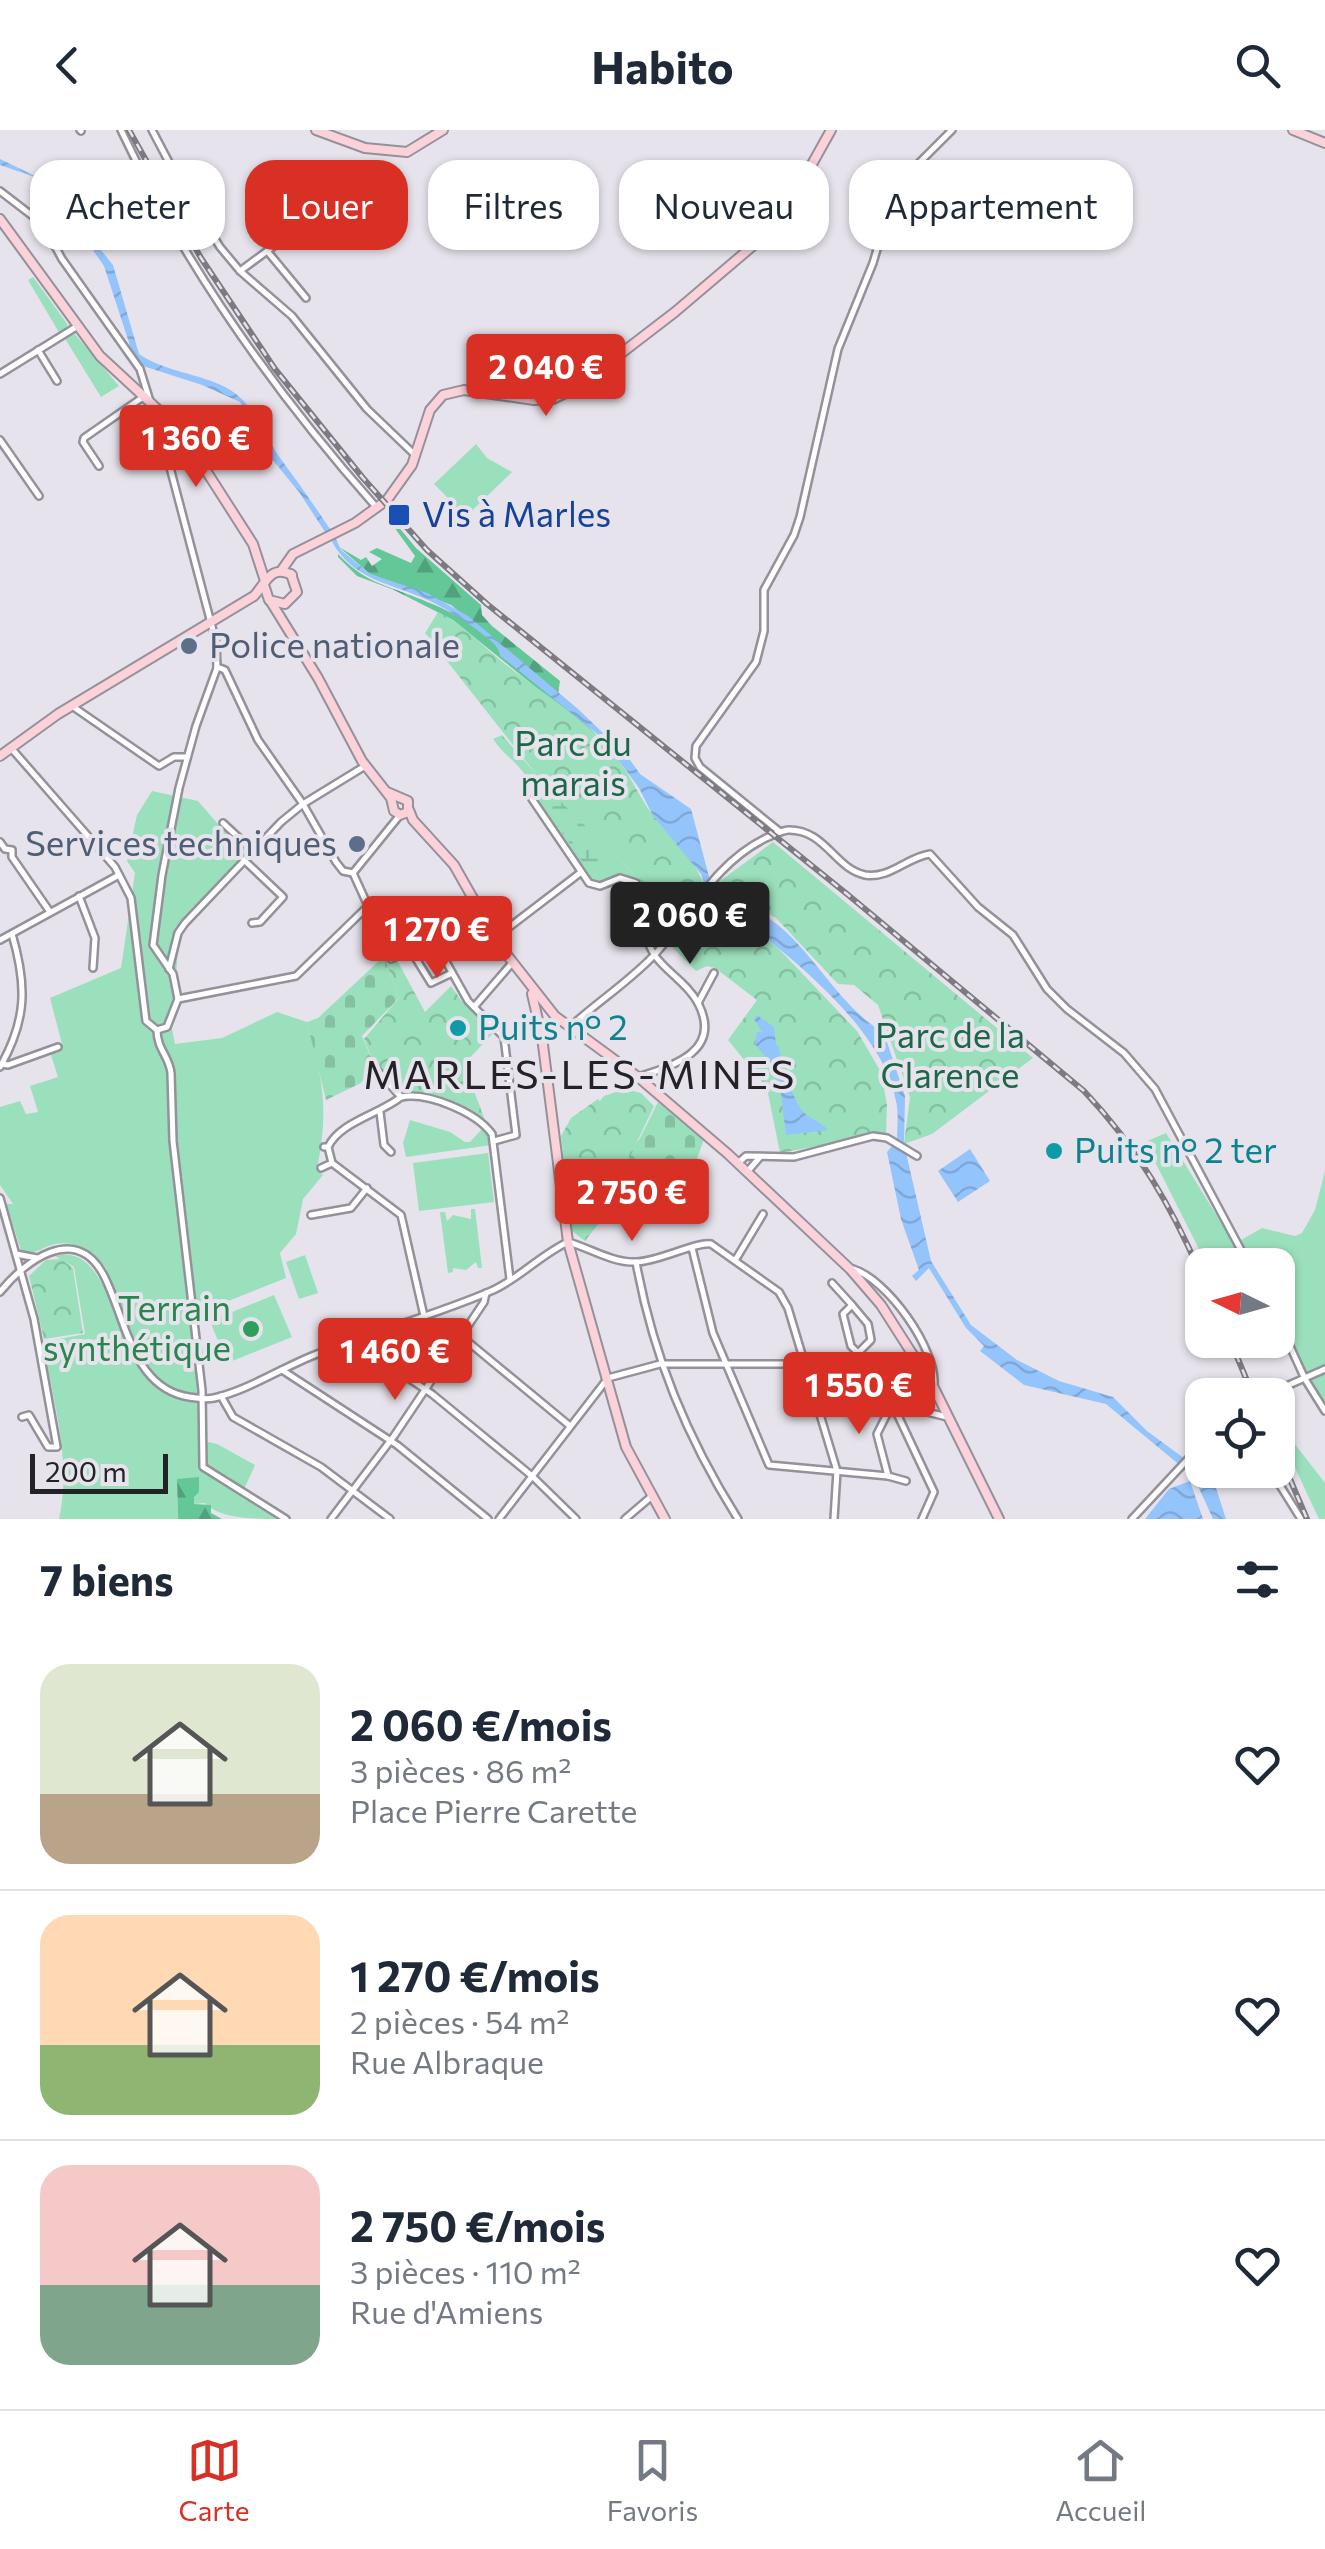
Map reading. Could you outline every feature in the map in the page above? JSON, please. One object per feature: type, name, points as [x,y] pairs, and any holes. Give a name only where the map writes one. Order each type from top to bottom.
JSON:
[{"type":"main road","points":[[323,131],[365,148],[407,152],[443,130]]},
{"type":"main road","points":[[0,756],[72,706],[254,596],[296,552],[330,537],[377,508],[417,456],[430,410],[443,395],[464,390],[553,399],[576,388],[666,320],[755,244],[797,191],[831,130]]},
{"type":"main road","points":[[1293,130],[1325,143]]},
{"type":"main road","points":[[0,219],[76,327],[180,430],[253,544],[269,600],[366,766],[399,808],[446,854],[528,986],[552,1013],[638,1078],[738,1163],[850,1269],[894,1323],[934,1388],[999,1519]]},
{"type":"main road","points":[[283,624],[285,604],[297,592],[287,560]]},
{"type":"main road","points":[[261,564],[292,575]]},
{"type":"main road","points":[[254,596],[285,604]]},
{"type":"main road","points":[[528,986],[542,1037],[568,1242],[626,1448],[665,1519]]},
{"type":"main road","points":[[538,1018],[552,1013]]},
{"type":"main road","points":[[542,1037],[552,1013]]},
{"type":"street","points":[[121,130],[218,306],[319,443],[377,508]]},
{"type":"street","points":[[152,130],[202,221],[240,271],[292,316],[367,409],[417,456]]},
{"type":"street","points":[[780,832],[712,777],[695,758],[698,741],[752,668],[764,631],[764,590],[794,536],[846,326],[896,191],[952,130]]},
{"type":"street","points":[[0,191],[42,224],[140,370],[146,400],[168,456],[212,621],[217,667],[188,757],[162,875],[154,934],[155,951],[169,968],[178,999],[167,1027],[157,1030]]},
{"type":"street","points":[[240,271],[270,250]]},
{"type":"street","points":[[268,252],[306,298]]},
{"type":"street","points":[[0,374],[76,327]]},
{"type":"street","points":[[38,350],[57,381]]},
{"type":"street","points":[[99,466],[84,438],[146,400]]},
{"type":"street","points":[[0,440],[39,496]]},
{"type":"street","points":[[217,667],[225,670],[258,740],[343,871],[352,873]]},
{"type":"street","points":[[72,706],[160,766],[174,757],[188,757]]},
{"type":"street","points":[[10,748],[119,875],[131,898],[146,1021],[157,1030],[159,1050],[171,1073],[173,1141],[203,1399],[204,1470],[286,1519]]},
{"type":"street","points":[[169,968],[185,923],[252,850],[303,804],[366,766]]},
{"type":"street","points":[[532,799],[580,873],[595,886],[620,878],[636,883],[654,955],[698,1004],[705,1032],[702,1041],[672,1068],[638,1078]]},
{"type":"street","points":[[352,873],[392,824],[399,808]]},
{"type":"street","points":[[222,823],[252,850]]},
{"type":"street","points":[[570,1027],[654,955],[714,877],[742,851],[780,832],[794,831],[819,840],[849,868],[864,874],[882,874],[930,854],[978,907],[1014,935],[1046,988],[1124,1053],[1155,1089],[1240,1248]]},
{"type":"street","points":[[0,842],[5,849],[12,850],[12,858],[50,912]]},
{"type":"street","points":[[244,860],[283,896],[260,922],[252,924]]},
{"type":"street","points":[[352,873],[389,958],[432,935],[474,898]]},
{"type":"street","points":[[495,938],[580,873]]},
{"type":"street","points":[[0,940],[119,875]]},
{"type":"street","points":[[79,896],[95,938],[92,968]]},
{"type":"street","points":[[178,999],[296,976],[368,906]]},
{"type":"street","points":[[12,934],[22,1012],[18,1034],[1,1065],[8,1066],[58,1047]]},
{"type":"street","points":[[432,935],[474,1007],[504,1036],[516,1135],[494,1141]]},
{"type":"street","points":[[410,949],[431,983],[452,973]]},
{"type":"street","points":[[474,1007],[512,963]]},
{"type":"street","points":[[698,1004],[714,973]]},
{"type":"street","points":[[376,1070],[402,1097]]},
{"type":"street","points":[[424,1316],[404,1220],[332,1162],[326,1147],[342,1129],[402,1097],[438,1102],[478,1120],[494,1141],[510,1279]]},
{"type":"street","points":[[380,1112],[384,1145],[390,1152]]},
{"type":"street","points":[[738,1163],[746,1156],[794,1157],[873,1136],[892,1140],[917,1156]]},
{"type":"street","points":[[747,1172],[760,1157]]},
{"type":"street","points":[[321,1168],[332,1162]]},
{"type":"street","points":[[311,1216],[351,1208],[367,1188]]},
{"type":"street","points":[[0,1198],[21,1272],[58,1444],[54,1448],[48,1447],[28,1413]]},
{"type":"street","points":[[736,1259],[763,1214]]},
{"type":"street","points":[[0,1292],[14,1275],[52,1250],[68,1248],[93,1260],[103,1274],[140,1361],[152,1378],[180,1395],[203,1399],[221,1396],[354,1341],[486,1293],[568,1242],[636,1262],[665,1258],[704,1242],[736,1259],[779,1292],[788,1308],[837,1471],[834,1519]]},
{"type":"street","points":[[692,1248],[713,1332],[769,1465],[906,1481]]},
{"type":"street","points":[[16,1254],[37,1258]]},
{"type":"street","points":[[636,1262],[660,1364],[680,1416],[738,1519]]},
{"type":"street","points":[[850,1269],[864,1272],[899,1306],[934,1372],[934,1388]]},
{"type":"street","points":[[832,1283],[868,1324],[871,1340],[858,1354],[851,1376]]},
{"type":"street","points":[[331,1519],[426,1389],[484,1302],[486,1293]]},
{"type":"street","points":[[852,1305],[843,1314],[851,1346],[858,1354]]},
{"type":"street","points":[[461,1336],[570,1426]]},
{"type":"street","points":[[354,1341],[426,1389],[532,1476],[576,1519]]},
{"type":"street","points":[[1295,1357],[1325,1411]]},
{"type":"street","points":[[499,1519],[608,1378],[660,1364],[806,1364],[884,1386],[920,1410],[947,1417]]},
{"type":"street","points":[[1295,1383],[1325,1369]]},
{"type":"street","points":[[282,1370],[390,1440],[488,1519]]},
{"type":"street","points":[[884,1386],[934,1492],[922,1519]]},
{"type":"street","points":[[888,1476],[877,1434],[900,1395]]},
{"type":"street","points":[[221,1396],[233,1416],[320,1467],[390,1519]]},
{"type":"street","points":[[1132,1519],[1185,1461]]},
{"type":"street","points":[[1282,1488],[1301,1519]]},
{"type":"street","points":[[625,1519],[652,1496]]},
{"type":"green space","points":[[33,277],[68,325],[60,334],[28,280]]},
{"type":"green space","points":[[73,332],[119,386],[101,397],[64,337]]},
{"type":"green space","points":[[476,444],[487,458],[512,472],[454,528],[445,521],[453,503],[434,484]]},
{"type":"green space","points":[[397,525],[416,548],[481,605],[482,615],[492,626],[560,681],[558,694],[451,605],[370,574],[339,547],[361,560],[366,557],[372,566],[382,559],[369,552],[377,548],[411,563],[415,556],[394,527]]},
{"type":"green space","points":[[338,554],[370,579],[447,610],[482,631],[495,643],[501,656],[576,714],[602,741],[453,620],[357,576]]},
{"type":"green space","name":"Parc du marais","points":[[438,612],[573,715],[613,753],[649,810],[701,877],[704,887],[678,918],[546,787],[425,633]]},
{"type":"green space","points":[[502,735],[547,787],[616,853],[595,869],[586,867],[523,772],[493,739]]},
{"type":"green space","points":[[546,787],[678,918],[652,949],[639,889],[626,878],[600,886],[589,883],[532,799]]},
{"type":"green space","points":[[152,791],[198,801],[217,823],[254,851],[182,928],[172,1029],[175,1044],[222,1038],[277,1012],[307,1022],[317,1060],[323,1129],[317,1169],[323,1175],[303,1199],[296,1234],[280,1253],[286,1278],[193,1315],[202,1394],[200,1440],[217,1444],[255,1465],[241,1496],[280,1519],[239,1517],[205,1503],[194,1504],[194,1497],[177,1479],[178,1519],[59,1519],[62,1452],[43,1342],[85,1334],[74,1267],[55,1256],[78,1257],[102,1284],[107,1269],[91,1253],[70,1244],[22,1253],[6,1204],[13,1204],[0,1185],[0,1107],[20,1101],[26,1114],[38,1112],[30,1086],[58,1077],[50,1052],[63,1048],[50,998],[121,968],[135,873],[127,861],[137,815]]},
{"type":"green space","name":"Parc de la Clarence","points":[[773,842],[1033,1058],[932,1134],[904,1144],[910,1097],[878,1005],[854,985],[838,984],[776,918],[716,884]]},
{"type":"green space","points":[[708,893],[778,948],[857,1031],[881,1072],[887,1105],[886,1133],[780,1153],[767,1088],[728,1040],[757,1000],[715,968],[707,966],[696,971],[671,946]]},
{"type":"green space","points":[[385,959],[399,998],[362,1036],[375,1067],[361,1083],[326,1100],[307,1022],[318,1018]]},
{"type":"green space","points":[[385,959],[397,960],[425,1012],[451,986],[463,1003],[497,1029],[464,1064],[486,1123],[434,1096],[402,1090],[376,1069],[364,1039],[399,998]]},
{"type":"green space","points":[[625,1089],[641,1093],[654,1106],[627,1163],[572,1233],[561,1136],[571,1118],[598,1099]]},
{"type":"green space","points":[[658,1102],[704,1139],[679,1209],[643,1221],[606,1214],[585,1241],[572,1231],[640,1138]]},
{"type":"green space","points":[[410,1120],[450,1132],[465,1142],[470,1142],[483,1128],[492,1145],[406,1157],[403,1143]]},
{"type":"green space","points":[[1166,1133],[1234,1244],[1262,1228],[1295,1236],[1302,1233],[1315,1210],[1325,1171],[1325,1411],[1295,1357],[1295,1248],[1198,1248],[1145,1142]]},
{"type":"green space","points":[[488,1153],[494,1202],[419,1211],[413,1163]]},
{"type":"green space","points":[[471,1209],[475,1209],[482,1268],[476,1262],[466,1270],[453,1268],[448,1273],[440,1212],[445,1212],[447,1221],[453,1215],[471,1219]]},
{"type":"green space","points":[[305,1255],[318,1293],[299,1299],[286,1262]]},
{"type":"green space","points":[[61,1259],[73,1268],[83,1333],[44,1339],[29,1276],[46,1260]]},
{"type":"green space","name":"Terrain synthétique","points":[[274,1295],[292,1337],[227,1363],[210,1321]]},
{"type":"green space","points":[[1295,1444],[1325,1483],[1325,1519],[1319,1519],[1295,1468]]},
{"type":"green space","points":[[199,1477],[194,1504],[211,1505],[211,1513],[222,1519],[178,1519],[177,1479]]},
{"type":"water","points":[[0,159],[30,175],[0,165]]},
{"type":"water","points":[[93,250],[101,250],[113,265],[139,354],[227,388],[246,403],[332,532],[327,535],[271,458],[240,402],[140,365],[134,358],[104,266]]},
{"type":"water","points":[[335,537],[341,550],[370,574],[427,593],[468,616],[578,709],[628,757],[640,774],[691,809],[711,884],[785,931],[856,1011],[884,1033],[905,1096],[904,1144],[931,1261],[971,1325],[1017,1360],[1059,1381],[1113,1397],[1147,1431],[1185,1459],[1185,1470],[1106,1404],[1024,1385],[980,1351],[984,1346],[966,1328],[929,1268],[916,1281],[912,1276],[919,1270],[901,1219],[887,1152],[897,1140],[896,1101],[886,1070],[846,1011],[789,957],[706,891],[701,874],[653,816],[639,788],[602,738],[501,656],[493,643],[469,624],[435,603],[361,572],[331,540]]},
{"type":"water","points":[[757,1015],[774,1027],[785,1074],[798,1103],[828,1130],[786,1135],[780,1086],[773,1066],[755,1044],[757,1032],[762,1032],[754,1019]]},
{"type":"water","points":[[970,1149],[990,1181],[958,1202],[938,1171]]},
{"type":"water","points":[[1185,1483],[1185,1488],[1192,1488],[1203,1519],[1145,1519],[1169,1489]]},
{"type":"water","points":[[1199,1488],[1216,1488],[1226,1519],[1213,1519]]},
{"type":"railway","points":[[129,130],[201,258],[275,369],[427,550],[487,604],[1084,1091],[1152,1179],[1188,1248]]},
{"type":"railway","points":[[1238,1358],[1246,1378]]},
{"type":"railway","points":[[1294,1488],[1307,1519]]},
{"type":"place","name":"Vis à Marles","points":[[399,515]]},
{"type":"place","name":"Police nationale","points":[[189,646]]},
{"type":"place","name":"Services techniques","points":[[357,844]]},
{"type":"place","name":"Puits n° 2","points":[[458,1028]]},
{"type":"place","name":"Puits n° 2 ter","points":[[1054,1151]]},
{"type":"place","name":"Terrain synthétique","points":[[251,1329]]},
{"type":"district","name":"MARLES-LES-MINES","points":[[580,1075]]}]
